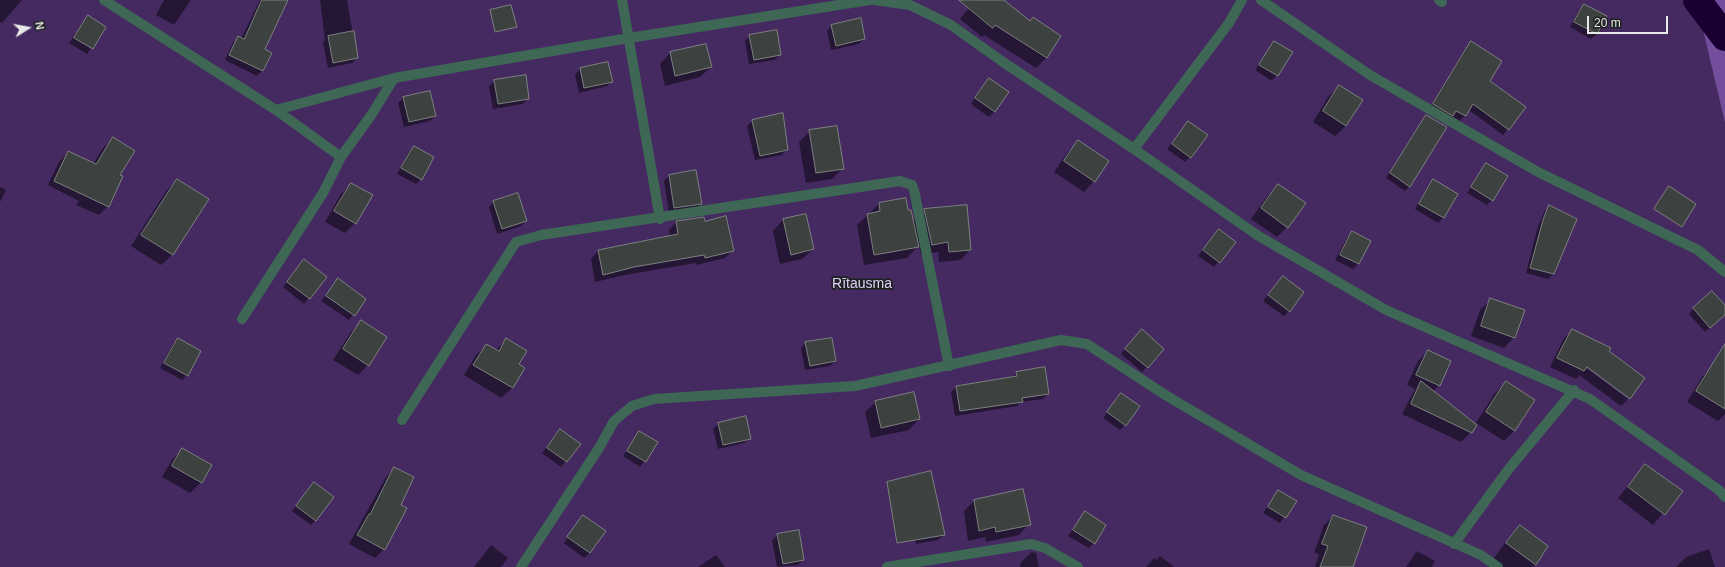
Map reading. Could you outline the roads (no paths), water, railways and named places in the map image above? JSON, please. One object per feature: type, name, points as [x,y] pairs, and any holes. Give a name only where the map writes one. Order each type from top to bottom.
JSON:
[{"type":"lane","points":[[622,0],[660,218]]},
{"type":"lane","points":[[276,110],[394,78],[629,38],[870,0]]},
{"type":"lane","points":[[874,0],[910,5],[952,25],[1003,62],[1134,149],[1257,236],[1386,310],[1574,390],[1603,408],[1719,490],[1725,497]]},
{"type":"lane","points":[[1134,149],[1229,23],[1242,0]]},
{"type":"lane","points":[[1260,0],[1370,75],[1538,172],[1698,250],[1725,272]]},
{"type":"lane","points":[[107,1],[276,110],[341,157]]},
{"type":"lane","points":[[242,319],[323,193],[341,157],[372,114],[394,78]]},
{"type":"lane","points":[[402,420],[516,242],[541,235],[900,181],[912,185],[949,366]]},
{"type":"lane","points":[[521,567],[599,448],[614,421],[632,406],[654,399],[855,386],[1061,340],[1087,344],[1167,396],[1301,475],[1481,555],[1498,567]]},
{"type":"lane","points":[[1454,544],[1508,470],[1574,390]]},
{"type":"lane","points":[[887,567],[1031,544],[1045,548],[1078,567]]},
{"type":"waterway","points":[[1697,0],[1725,37]]},
{"type":"park label","name":"Rītausma","points":[[862,284]]}]
